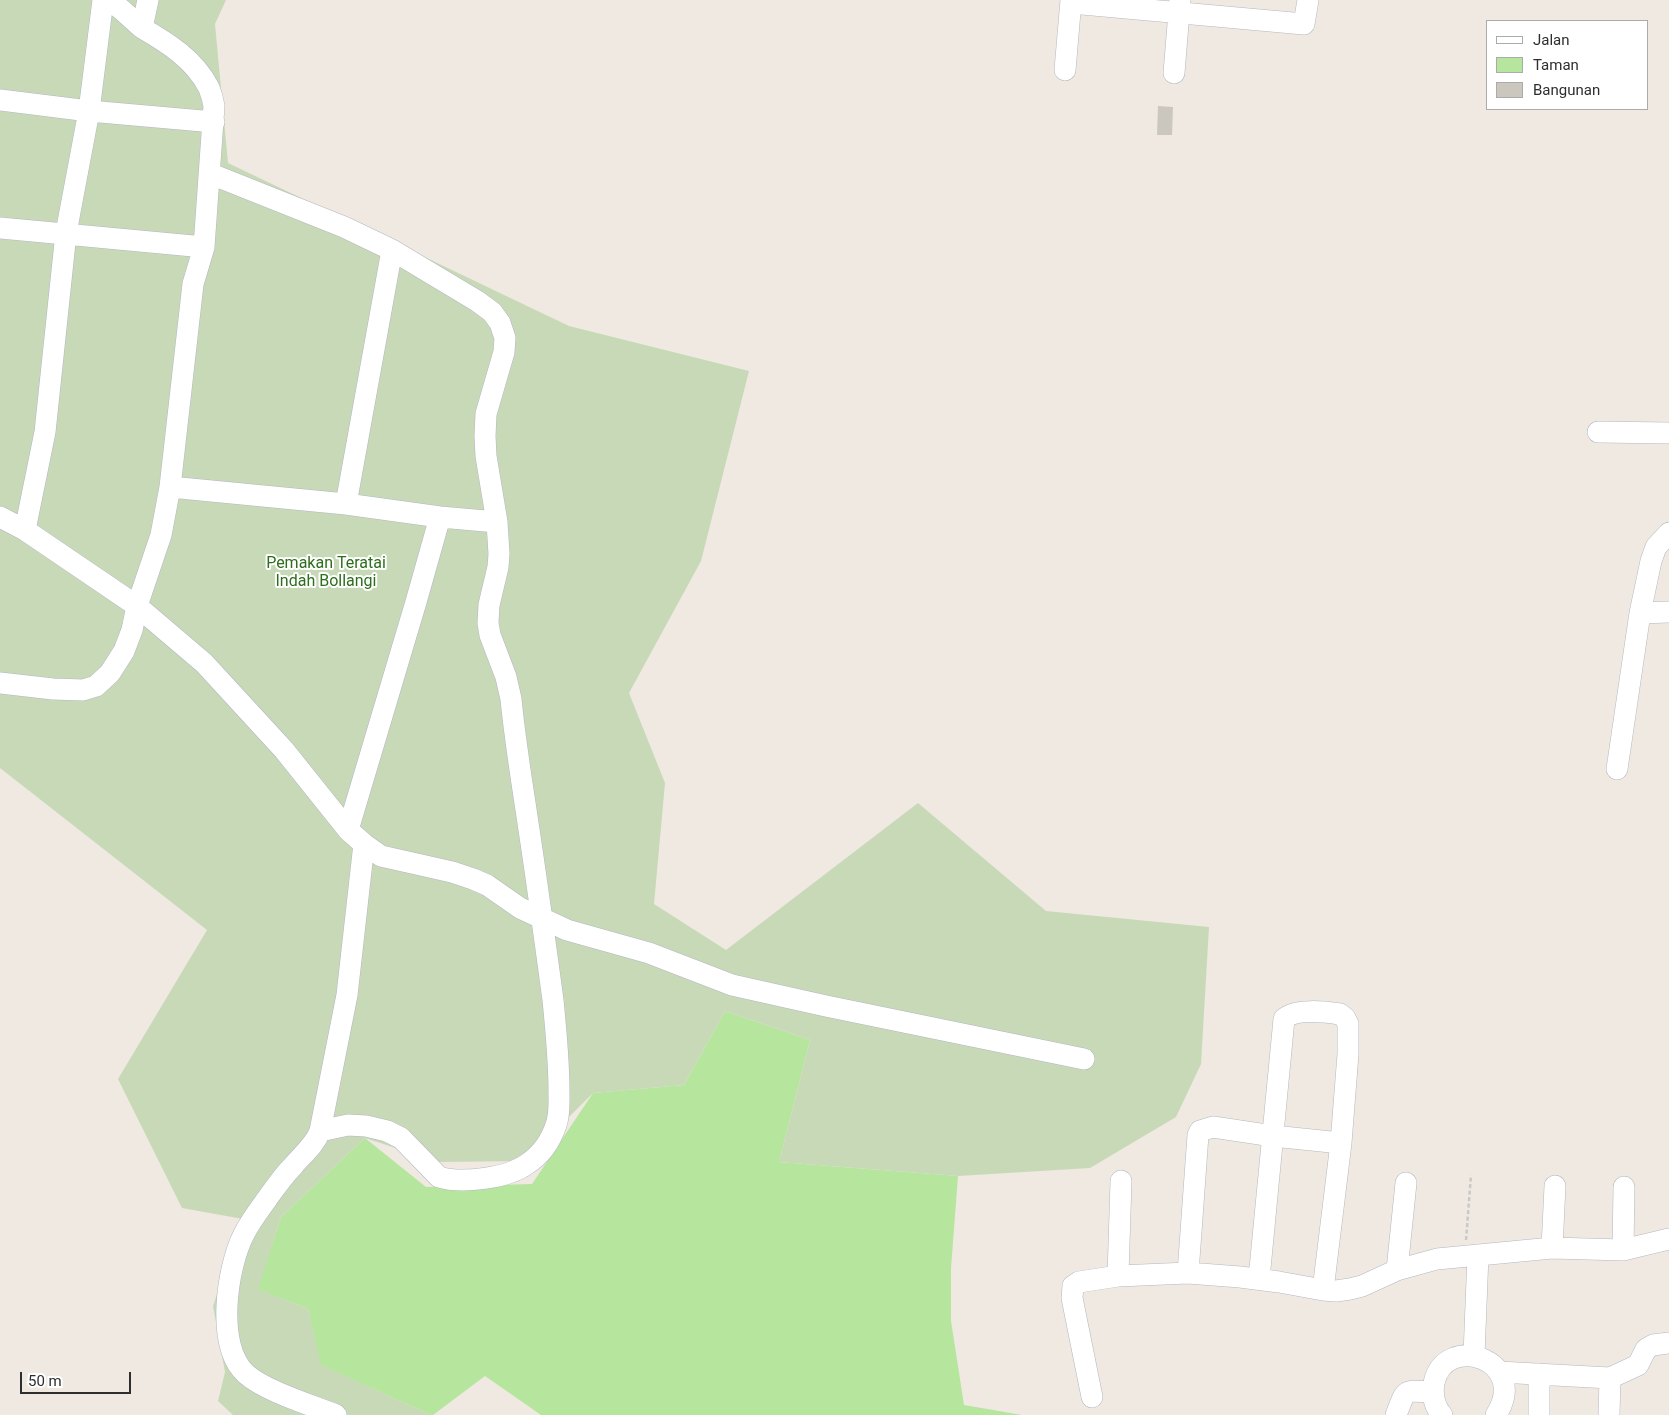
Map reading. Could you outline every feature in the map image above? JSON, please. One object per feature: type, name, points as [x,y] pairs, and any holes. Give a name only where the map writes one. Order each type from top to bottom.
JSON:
[{"type":"street","points":[[25,530],[45,432],[66,233],[89,111],[103,0]]},
{"type":"street","points":[[0,684],[83,690],[96,686],[110,673],[124,651],[132,630],[137,606],[161,535],[170,487],[193,284],[204,247],[211,174],[214,106],[208,87],[196,69],[174,47],[142,28],[109,0]]},
{"type":"street","points":[[142,28],[148,0]]},
{"type":"street","points":[[1065,70],[1071,1],[1180,6],[1304,24],[1308,0]]},
{"type":"street","points":[[1174,73],[1180,6]]},
{"type":"street","points":[[0,100],[89,111],[214,122]]},
{"type":"street","points":[[211,174],[344,227],[392,250],[477,300],[492,312],[500,323],[505,338],[504,352],[486,414],[485,436],[489,479],[497,522],[500,554],[489,605],[488,623],[490,636],[506,676],[543,920],[556,1026],[559,1112],[552,1136],[537,1156],[526,1165],[514,1171],[481,1178],[452,1180],[439,1177],[402,1138],[387,1131],[366,1126],[348,1126],[320,1131]]},
{"type":"street","points":[[0,228],[204,247]]},
{"type":"street","points":[[346,504],[392,250]]},
{"type":"street","points":[[1598,432],[1669,434]]},
{"type":"street","points":[[170,487],[346,504],[440,517],[497,522]]},
{"type":"street","points":[[0,517],[25,530],[137,606],[204,663],[284,750],[348,830],[381,856],[452,872],[487,885],[520,908],[543,920],[583,936],[649,953],[732,985],[1084,1059]]},
{"type":"street","points":[[348,830],[440,517]]},
{"type":"street","points":[[1617,769],[1640,613],[1651,561],[1656,547],[1669,533]]},
{"type":"street","points":[[1640,613],[1669,612]]},
{"type":"street","points":[[336,1415],[280,1393],[247,1375],[238,1366],[228,1338],[226,1308],[234,1262],[244,1235],[291,1167],[317,1140],[320,1131],[347,995],[364,844]]},
{"type":"street","points":[[1259,1279],[1284,1019],[1288,1015],[1297,1012],[1340,1014],[1348,1024],[1348,1054],[1341,1143],[1323,1290]]},
{"type":"street","points":[[1188,1273],[1198,1135],[1200,1131],[1213,1128],[1341,1143]]},
{"type":"street","points":[[1118,1276],[1121,1181]]},
{"type":"street","points":[[1397,1270],[1406,1183]]},
{"type":"street","points":[[1552,1248],[1555,1186]]},
{"type":"street","points":[[1623,1250],[1624,1186]]},
{"type":"street","points":[[1092,1397],[1071,1292],[1073,1286],[1079,1282],[1118,1276],[1188,1273],[1259,1279],[1323,1290],[1350,1289],[1372,1282],[1397,1270],[1437,1259],[1552,1248],[1623,1250],[1669,1239]]},
{"type":"street","points":[[1472,1256],[1474,1356]]},
{"type":"street","points":[[1499,1372],[1610,1378],[1638,1365],[1646,1349],[1653,1345],[1669,1343]]},
{"type":"street","points":[[1442,1415],[1437,1409],[1432,1392],[1436,1377],[1445,1364],[1458,1356],[1474,1356],[1484,1358],[1493,1364],[1499,1372],[1505,1388],[1503,1404],[1496,1415]]},
{"type":"street","points":[[1539,1374],[1539,1415]]},
{"type":"street","points":[[1609,1415],[1610,1378]]},
{"type":"street","points":[[1396,1415],[1405,1393],[1408,1391],[1432,1392]]},
{"type":"path","points":[[1471,1175],[1472,1256]]},
{"type":"green space","name":"Pemakan Teratai Indah Bollangi","points":[[0,0],[226,0],[215,24],[228,163],[569,326],[749,371],[701,561],[629,693],[665,783],[654,904],[726,950],[918,803],[1046,911],[1209,927],[1201,1064],[1176,1117],[1090,1168],[958,1176],[779,1162],[810,1040],[725,1011],[684,1085],[593,1093],[525,1161],[438,1162],[365,1138],[281,1217],[258,1289],[308,1309],[321,1365],[431,1415],[233,1415],[218,1401],[225,1372],[213,1306],[243,1219],[182,1208],[118,1079],[207,930],[0,768]]},
{"type":"green space","points":[[725,1011],[810,1040],[779,1162],[958,1176],[951,1268],[951,1321],[964,1405],[1022,1415],[541,1415],[485,1376],[431,1415],[320,1365],[308,1309],[257,1289],[281,1217],[365,1138],[426,1187],[532,1184],[593,1093],[684,1085]]},
{"type":"building","points":[[1158,106],[1173,107],[1172,135],[1157,135]]}]
